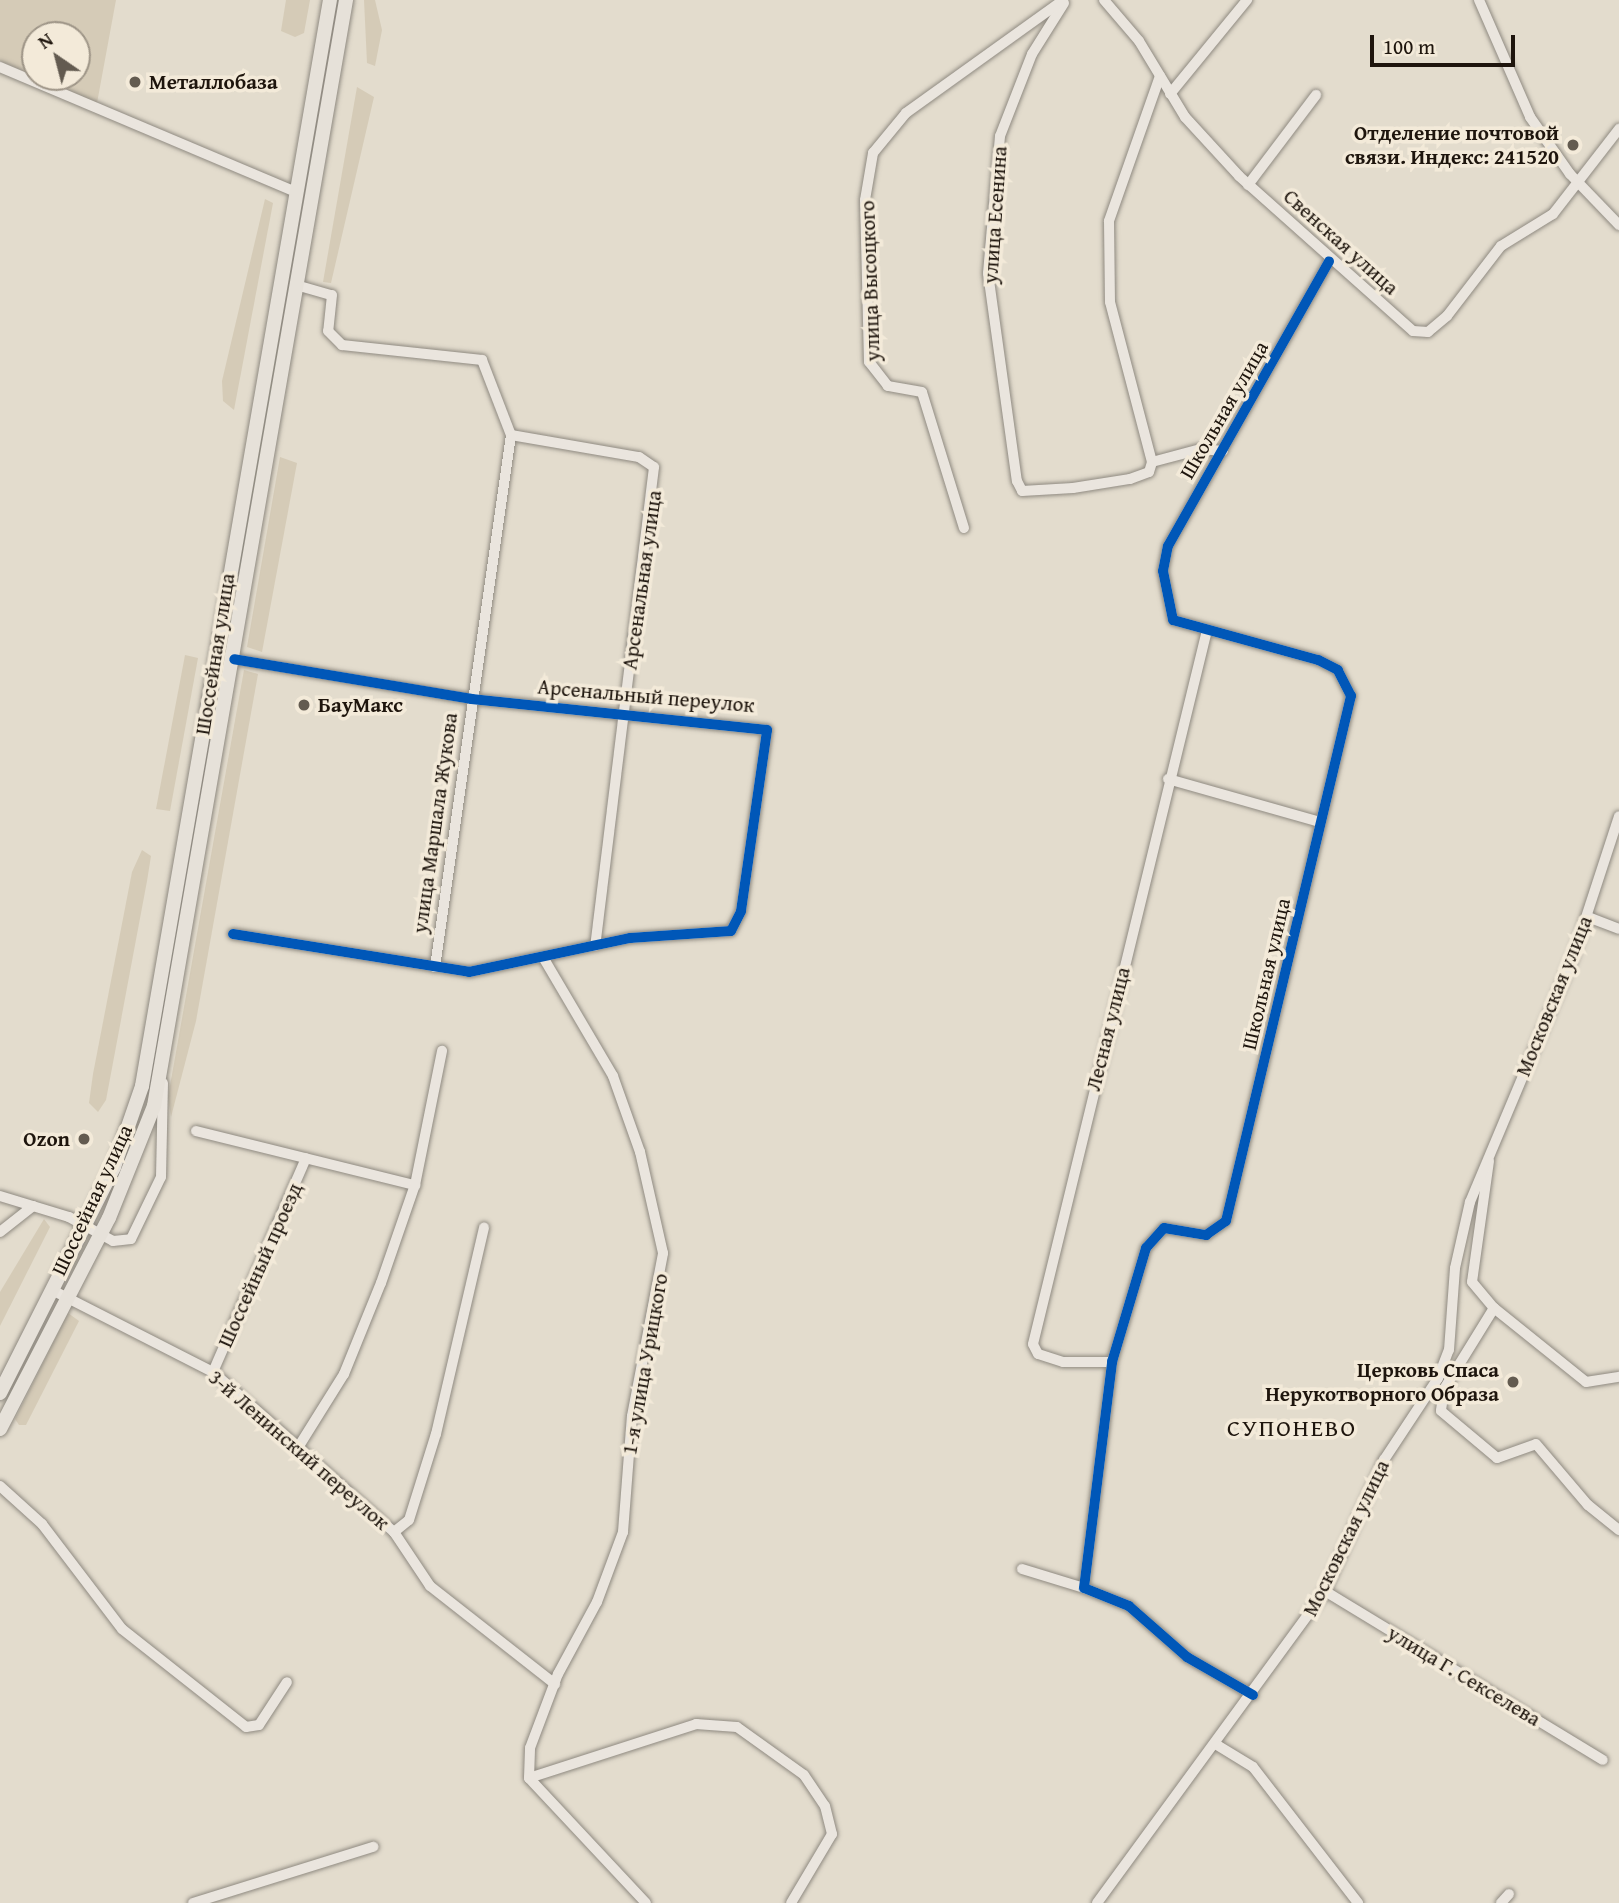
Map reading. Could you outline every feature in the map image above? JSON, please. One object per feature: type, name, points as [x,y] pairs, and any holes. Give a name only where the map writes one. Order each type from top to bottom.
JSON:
[{"type":"main road","name":"Шоссейная улица","points":[[0,1393],[124,1144],[147,1062],[330,0]]},
{"type":"main road","name":"Шоссейная улица","points":[[0,1429],[101,1234],[143,1142],[164,1064],[346,0]]},
{"type":"street","name":"улица Есенина","points":[[1064,0],[1032,54],[1000,136],[988,273],[1012,444],[1022,491],[1130,479],[1149,471],[1152,462]]},
{"type":"street","name":"улица Высоцкого","points":[[964,528],[922,392],[888,386],[869,362],[865,200],[873,153],[906,113],[1064,0]]},
{"type":"street","name":"Свенская улица","points":[[1104,0],[1160,76],[1170,94],[1248,185],[1329,261],[1413,331],[1428,332],[1501,246],[1553,214],[1579,183]]},
{"type":"street","points":[[1170,94],[1247,0]]},
{"type":"street","points":[[1479,0],[1530,117],[1579,183],[1619,225]]},
{"type":"street","points":[[0,67],[296,192]]},
{"type":"street","points":[[1160,76],[1114,202],[1106,248],[1126,379],[1152,462],[1201,449],[1223,451]]},
{"type":"street","points":[[1248,185],[1316,95]]},
{"type":"street","points":[[1579,183],[1619,129]]},
{"type":"street","name":"Школьная улица","points":[[1084,1588],[1112,1362],[1149,1239],[1164,1228],[1206,1235],[1226,1221],[1350,696],[1347,681],[1318,660],[1174,620],[1163,571],[1168,546],[1329,261]]},
{"type":"street","points":[[296,285],[332,295],[328,331],[342,345],[482,360],[511,435]]},
{"type":"street","name":"улица Маршала Жукова","points":[[435,967],[511,435]]},
{"type":"street","name":"Арсенальная улица","points":[[511,435],[639,457],[654,467],[595,945]]},
{"type":"street","name":"Лесная улица","points":[[1112,1362],[1063,1362],[1038,1354],[1033,1344],[1168,779],[1207,630]]},
{"type":"street","name":"Арсенальный переулок","points":[[233,934],[469,972],[595,945],[731,931],[741,911],[767,730],[625,711],[472,699],[234,659]]},
{"type":"street","points":[[1168,779],[1320,822]]},
{"type":"street","name":"Московская улица","points":[[1097,1903],[1217,1745],[1325,1591],[1384,1460],[1425,1404],[1449,1350],[1457,1259],[1470,1202],[1588,917],[1619,816]]},
{"type":"street","points":[[1588,917],[1619,929]]},
{"type":"street","name":"1-я улица Урицкого","points":[[529,1778],[530,1748],[555,1684],[597,1602],[623,1532],[632,1416],[663,1253],[640,1152],[613,1076],[543,957]]},
{"type":"street","points":[[299,1446],[344,1374],[415,1185],[442,1051]]},
{"type":"street","points":[[0,1196],[86,1225],[121,1242],[131,1239],[158,1186],[164,1064]]},
{"type":"street","points":[[196,1131],[415,1185]]},
{"type":"street","name":"Шоссейный проезд","points":[[213,1372],[306,1158]]},
{"type":"street","points":[[1489,1161],[1472,1282],[1494,1308],[1586,1382],[1619,1377]]},
{"type":"street","points":[[0,1232],[33,1206]]},
{"type":"street","name":"3-й Ленинский переулок","points":[[52,1290],[213,1372],[394,1532],[409,1520],[436,1434],[484,1228]]},
{"type":"street","points":[[1494,1308],[1440,1403],[1444,1417],[1497,1458],[1536,1444],[1588,1505],[1619,1530]]},
{"type":"street","points":[[0,1486],[42,1524],[114,1622],[246,1727],[259,1725],[287,1682]]},
{"type":"street","points":[[394,1532],[430,1586],[555,1684]]},
{"type":"street","points":[[1022,1569],[1084,1588],[1129,1606],[1187,1657],[1253,1695]]},
{"type":"street","name":"улица Г. Секселева","points":[[1325,1591],[1602,1760]]},
{"type":"street","points":[[646,1903],[529,1778],[685,1727],[737,1727],[804,1775],[825,1806],[832,1834],[790,1903]]},
{"type":"street","points":[[1217,1745],[1252,1767],[1358,1903]]},
{"type":"street","points":[[193,1903],[217,1893],[373,1847]]},
{"type":"street","points":[[217,1893],[224,1903]]},
{"type":"street","points":[[1501,1903],[1509,1894]]},
{"type":"shaded area","points":[[0,0],[116,0],[97,103],[70,91],[91,91],[91,21],[21,21],[21,70],[0,61]]},
{"type":"shaded area","points":[[286,0],[310,0],[304,33],[295,37],[281,31]]},
{"type":"shaded area","points":[[364,0],[375,0],[382,30],[375,66],[367,63]]},
{"type":"shaded area","points":[[357,87],[374,97],[331,283],[323,282]]},
{"type":"shaded area","points":[[265,199],[273,203],[234,410],[223,401],[222,381]]},
{"type":"shaded area","points":[[280,457],[297,463],[262,652],[247,647]]},
{"type":"shaded area","points":[[185,655],[198,658],[170,811],[156,809]]},
{"type":"shaded area","points":[[244,670],[258,674],[196,1021],[171,1117],[168,1097]]},
{"type":"shaded area","points":[[142,850],[151,856],[147,881],[106,1100],[98,1112],[89,1103],[93,1074],[132,872]]},
{"type":"shaded area","points":[[44,1219],[50,1227],[0,1326],[0,1292]]},
{"type":"shaded area","points":[[68,1313],[79,1321],[26,1425],[19,1425],[15,1419]]},
{"type":"cycle path","points":[[1253,1695],[1187,1657],[1129,1606],[1084,1588],[1112,1362],[1146,1248],[1164,1228],[1206,1235],[1226,1221],[1351,696],[1338,670],[1318,660],[1173,620],[1163,571],[1168,546],[1329,261]]},
{"type":"cycle path","points":[[233,934],[469,972],[630,938],[731,931],[741,911],[767,730],[472,699],[234,659]]},
{"type":"place","name":"Металлобаза","points":[[135,82]]},
{"type":"place","name":"Отделение почтовой связи. Индекс: 241520","points":[[1573,145]]},
{"type":"place","name":"БауМакс","points":[[304,705]]},
{"type":"place","name":"Ozon","points":[[84,1139]]},
{"type":"place","name":"Церковь Спаса Нерукотворного Образа","points":[[1513,1382]]},
{"type":"district","name":"СУПОНЕВО","points":[[1292,1428]]}]
